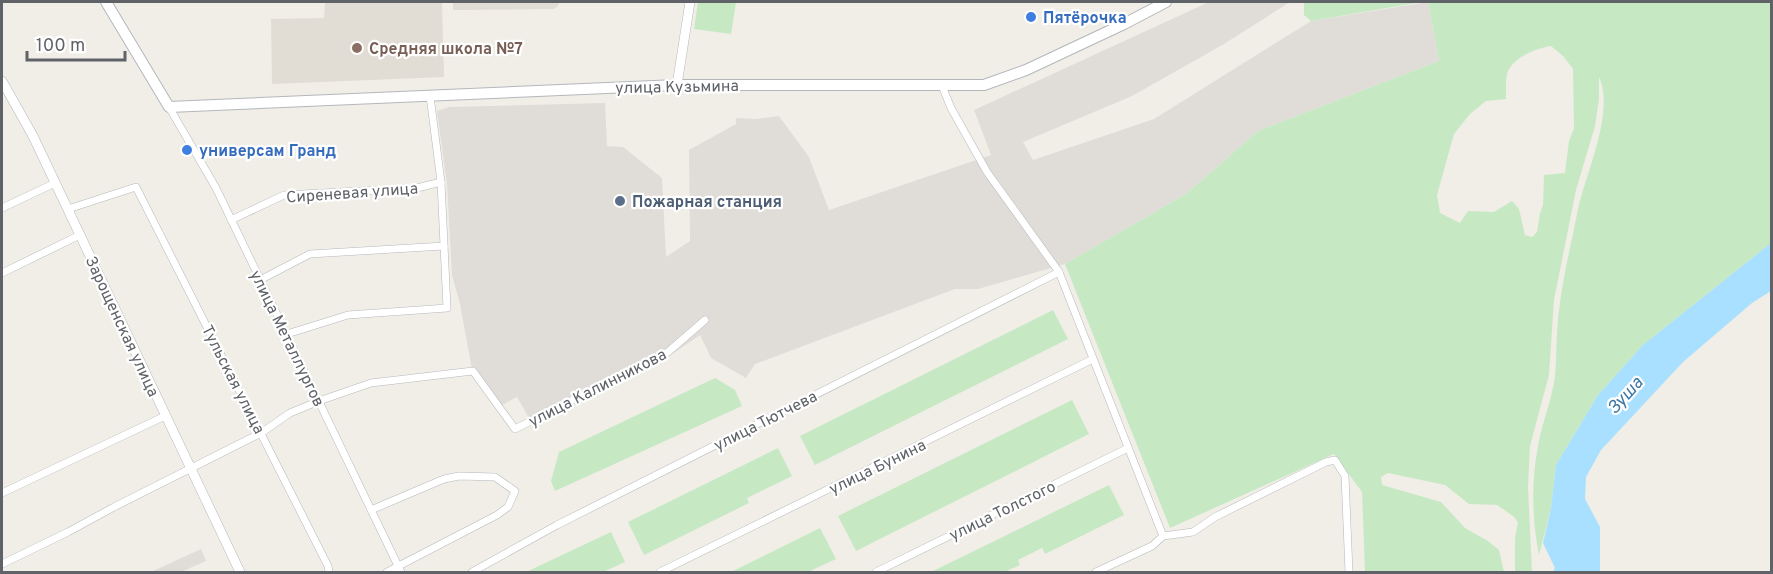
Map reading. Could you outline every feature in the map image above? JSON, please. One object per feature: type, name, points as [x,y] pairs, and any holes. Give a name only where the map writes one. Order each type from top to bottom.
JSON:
[{"type":"main road","points":[[106,2],[169,107]]},
{"type":"main road","name":"улица Кузьмина","points":[[169,107],[676,85],[984,85],[1008,78],[1167,2]]},
{"type":"street","points":[[676,85],[690,2]]},
{"type":"street","name":"Зарощенская улица","points":[[2,82],[33,136],[240,573]]},
{"type":"street","points":[[942,86],[951,108],[987,172],[1059,272],[1163,536]]},
{"type":"street","points":[[286,334],[348,315],[447,308],[441,182],[430,96]]},
{"type":"street","name":"улица Металлургов","points":[[169,107],[216,188],[400,570]]},
{"type":"street","name":"Сиреневая улица","points":[[231,220],[284,195],[417,188],[441,182]]},
{"type":"street","points":[[2,208],[55,183]]},
{"type":"street","name":"Тульская улица","points":[[68,209],[136,187],[328,566],[329,573]]},
{"type":"street","points":[[2,273],[80,235]]},
{"type":"street","points":[[260,280],[310,254],[444,246]]},
{"type":"street","name":"улица Тютчева","points":[[472,573],[557,525],[1059,272]]},
{"type":"street","name":"улица Калинникова","points":[[319,400],[371,383],[473,372],[515,429],[668,352],[705,320]]},
{"type":"street","name":"улица Бунина","points":[[660,573],[1093,359]]},
{"type":"street","points":[[2,564],[261,433],[290,413],[319,400]]},
{"type":"street","points":[[2,493],[165,416]]},
{"type":"street","name":"улица Толстого","points":[[876,573],[1128,448]]},
{"type":"street","points":[[1096,573],[1152,546],[1163,536],[1193,532],[1215,517],[1326,462],[1335,460],[1345,476],[1349,573]]},
{"type":"street","points":[[371,510],[444,479],[459,476],[495,477],[515,490],[508,507],[497,515],[400,570],[387,573]]},
{"type":"shaded area","name":"Средняя школа №7","points":[[325,2],[442,2],[444,77],[272,84],[271,19],[324,18]]},
{"type":"shaded area","points":[[453,2],[559,2],[554,9],[453,10]]},
{"type":"shaded area","points":[[1209,2],[1290,2],[1224,44],[1132,96],[1023,142],[1033,160],[1154,119],[1311,21],[1428,2],[1439,61],[1258,131],[1186,194],[1065,264],[978,289],[955,289],[755,364],[746,378],[711,358],[700,335],[668,357],[533,425],[517,397],[496,408],[473,375],[460,304],[452,275],[447,184],[437,111],[449,107],[605,103],[607,146],[623,147],[662,178],[666,257],[690,241],[689,150],[736,124],[736,118],[755,119],[779,116],[809,157],[829,210],[991,155],[974,110]]},
{"type":"shaded area","points":[[201,549],[206,561],[181,572],[151,572]]},
{"type":"green space","points":[[698,2],[736,2],[731,34],[694,29]]},
{"type":"green space","points":[[1304,2],[1422,2],[1311,21],[1304,15]]},
{"type":"green space","points":[[1428,2],[1771,2],[1771,243],[1643,345],[1598,395],[1556,465],[1551,508],[1539,555],[1533,501],[1534,473],[1555,376],[1558,321],[1566,268],[1578,209],[1598,142],[1604,107],[1599,77],[1595,126],[1576,190],[1554,300],[1549,375],[1530,446],[1528,487],[1532,572],[1515,572],[1515,538],[1518,522],[1497,505],[1469,504],[1445,485],[1388,473],[1381,477],[1382,485],[1441,502],[1465,528],[1499,550],[1504,572],[1365,572],[1362,492],[1334,454],[1170,528],[1065,264],[1186,194],[1258,131],[1439,61]],"holes":[[[1551,46],[1573,69],[1574,128],[1569,141],[1565,173],[1544,175],[1543,205],[1537,232],[1532,237],[1525,235],[1519,209],[1512,201],[1494,212],[1468,211],[1460,223],[1440,213],[1437,195],[1454,134],[1470,114],[1486,101],[1506,99],[1508,72],[1517,60],[1534,51]]]},
{"type":"green space","points":[[1053,310],[1068,339],[815,465],[800,436]]},
{"type":"green space","points":[[715,378],[735,390],[742,406],[555,491],[551,481],[559,452]]},
{"type":"green space","points":[[1072,400],[1089,434],[856,551],[838,516]]},
{"type":"green space","points":[[778,448],[792,476],[747,498],[749,503],[644,555],[628,522]]},
{"type":"green space","points":[[1109,485],[1124,515],[1045,554],[1042,548],[1018,560],[1020,565],[1004,572],[931,572]]},
{"type":"green space","points":[[820,528],[836,559],[808,572],[731,572]]},
{"type":"green space","points":[[611,532],[625,562],[603,572],[526,572]]},
{"type":"water","name":"Зуша","points":[[1771,243],[1771,291],[1752,303],[1683,362],[1601,450],[1586,477],[1585,499],[1600,527],[1600,572],[1553,572],[1555,568],[1543,543],[1551,508],[1556,465],[1598,395],[1643,345]]},
{"type":"place","name":"Пятёрочка","points":[[1031,17]]},
{"type":"place","name":"Средняя школа №7","points":[[357,48]]},
{"type":"place","name":"универсам Гранд","points":[[187,150]]},
{"type":"place","name":"Пожарная станция","points":[[620,201]]}]
